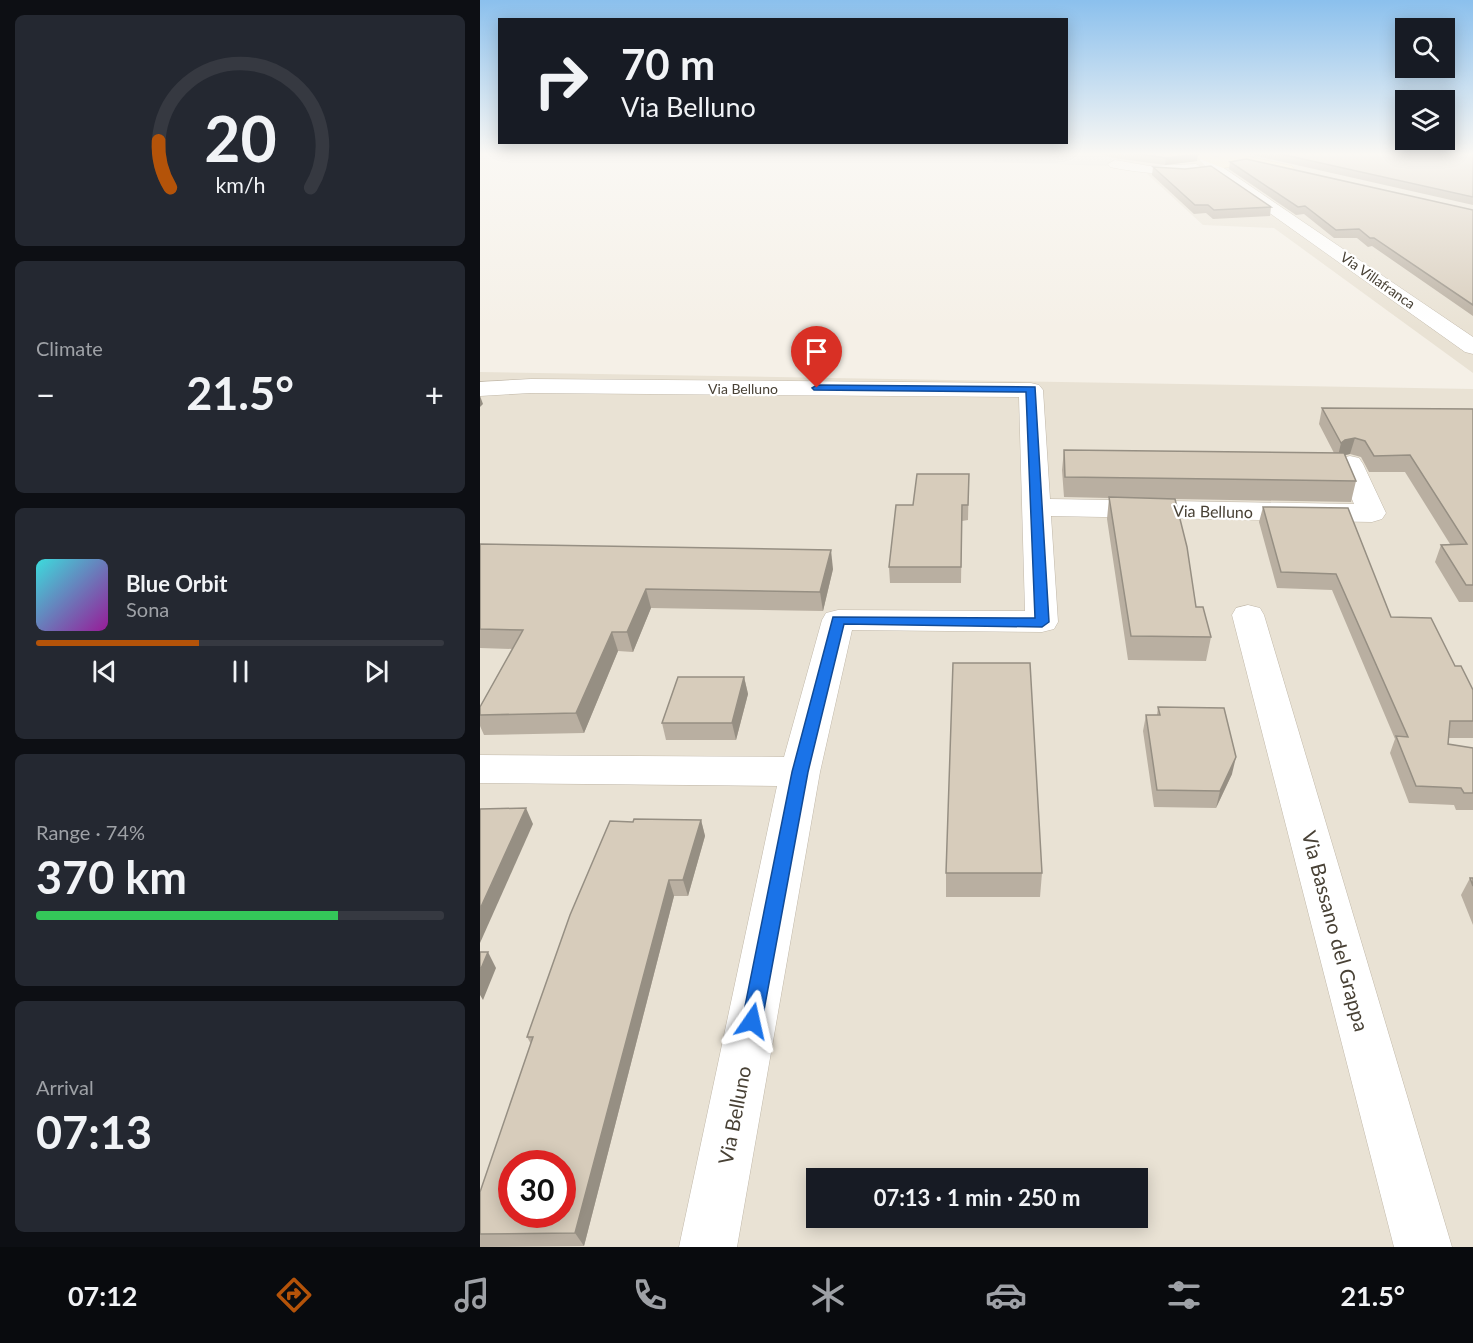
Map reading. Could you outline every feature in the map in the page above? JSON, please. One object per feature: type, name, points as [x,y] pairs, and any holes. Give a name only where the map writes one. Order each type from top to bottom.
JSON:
[{"type":"street","name":"Via Villafranca","points":[[1288,211],[1473,347]]},
{"type":"street","name":"Via Belluno","points":[[480,389],[531,386],[1031,390],[1042,622],[838,620],[800,772],[708,1247]]},
{"type":"street","name":"Via Belluno","points":[[1036,507],[1372,513],[1350,464]]},
{"type":"street","name":"Via Bassano del Grappa","points":[[1248,615],[1423,1247]]},
{"type":"street","points":[[480,769],[800,772]]},
{"type":"shaded area","points":[[1188,211],[1473,211],[1473,373],[1274,228],[1203,225]]},
{"type":"shaded area","points":[[480,372],[1473,389],[1473,1247],[480,1247]]},
{"type":"building","points":[[1312,211],[1473,211],[1473,305],[1359,229],[1336,230]]},
{"type":"building","points":[[1322,408],[1473,409],[1473,585],[1466,585],[1441,545],[1467,544],[1410,455],[1374,456],[1365,441],[1355,438],[1341,443]]},
{"type":"building","points":[[1064,450],[1344,453],[1356,481],[1065,477]]},
{"type":"building","points":[[917,474],[969,474],[968,505],[962,505],[961,567],[889,567],[896,505],[913,505]]},
{"type":"building","points":[[1109,497],[1175,499],[1187,547],[1196,607],[1203,607],[1211,637],[1131,636]]},
{"type":"building","points":[[1263,507],[1348,508],[1391,617],[1431,618],[1455,666],[1461,666],[1473,690],[1473,721],[1450,721],[1448,744],[1473,748],[1473,793],[1464,793],[1461,788],[1416,786],[1396,736],[1408,737],[1336,574],[1281,572]]},
{"type":"building","points":[[480,544],[831,550],[820,592],[646,589],[627,632],[612,632],[576,713],[480,715],[480,707],[523,630],[480,629]]},
{"type":"building","points":[[953,663],[1030,663],[1042,873],[946,873]]},
{"type":"building","points":[[678,677],[744,677],[732,723],[662,723]]},
{"type":"building","points":[[1158,707],[1224,708],[1236,757],[1220,791],[1157,790],[1146,715],[1160,715]]},
{"type":"building","points":[[526,808],[480,909],[480,809]]},
{"type":"building","points":[[701,820],[683,880],[669,880],[575,1233],[480,1234],[480,1192],[533,1037],[527,1037],[570,915],[610,821]]},
{"type":"building","points":[[480,952],[488,952],[480,971]]},
{"type":"route","points":[[752,1021],[800,772],[838,620],[1042,622],[1031,390],[817,388]]}]
